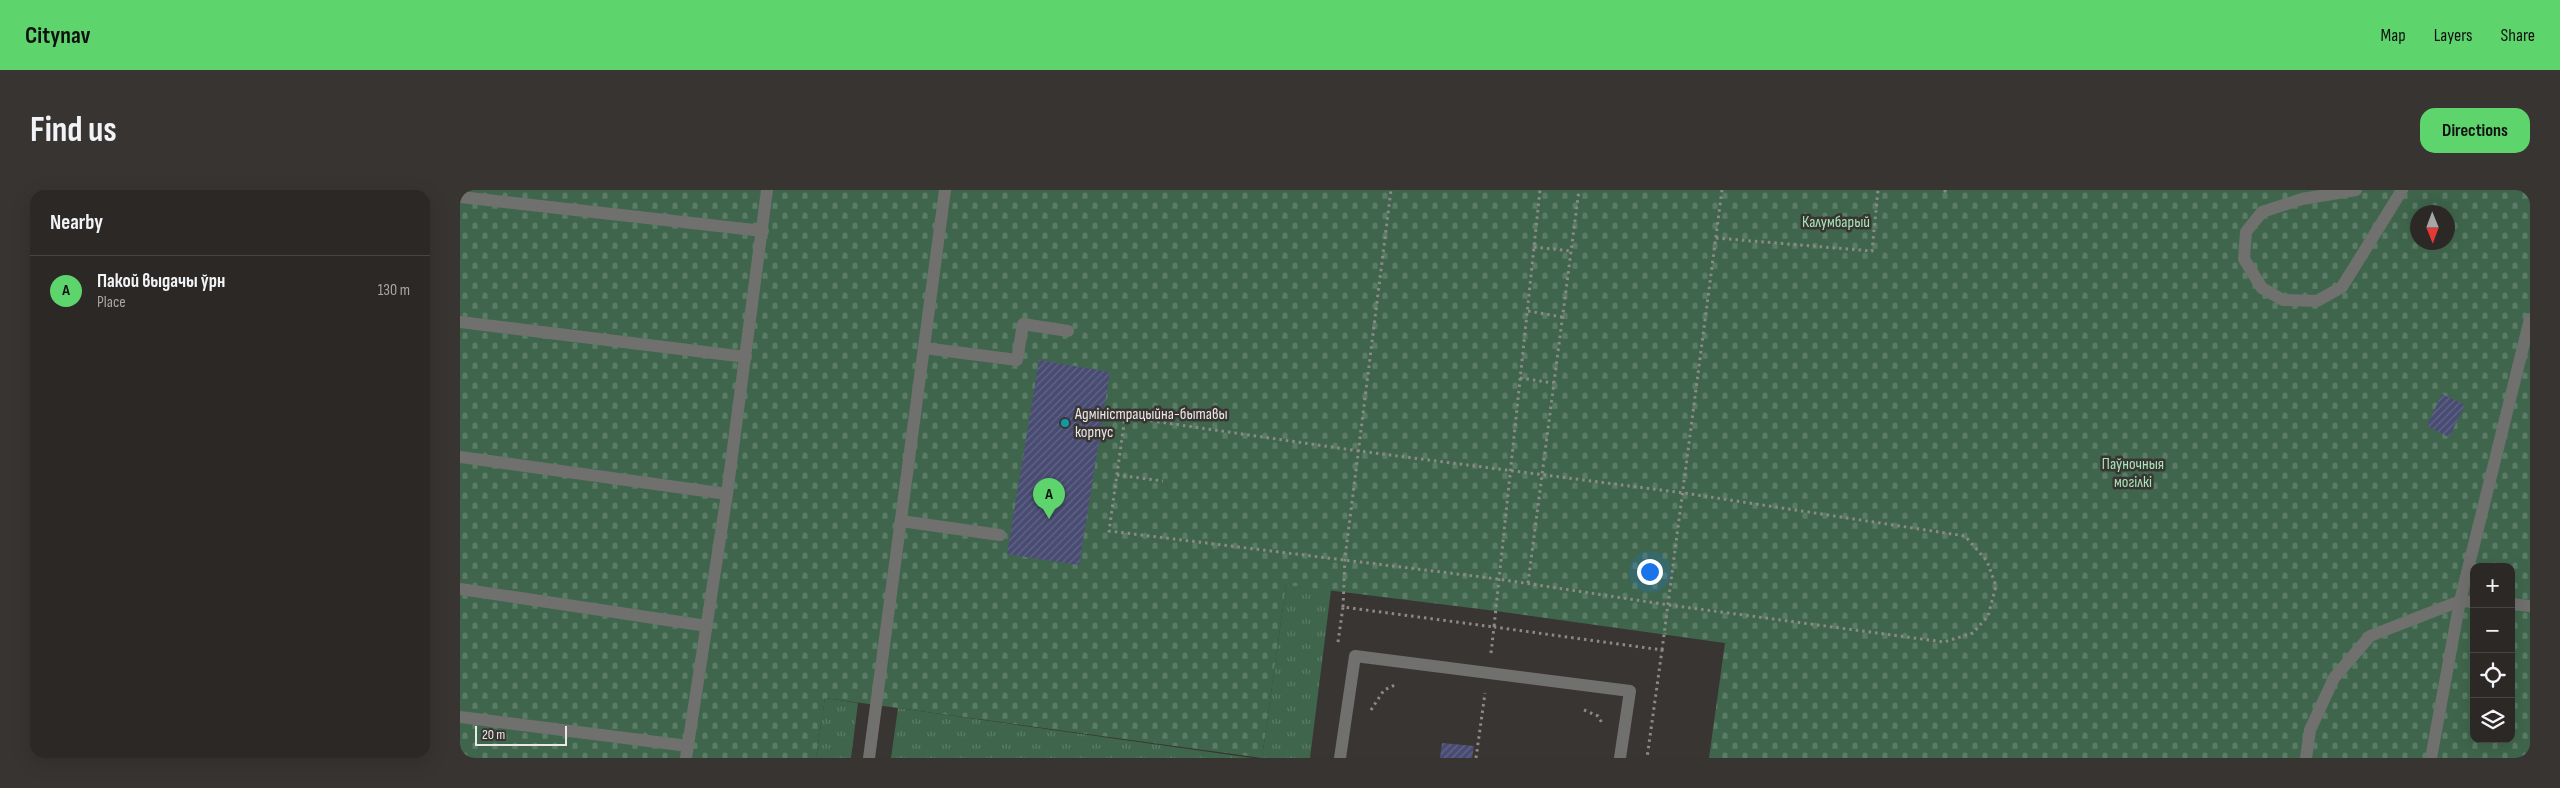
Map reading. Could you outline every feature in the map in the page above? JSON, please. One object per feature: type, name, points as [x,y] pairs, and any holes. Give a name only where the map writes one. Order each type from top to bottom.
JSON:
[{"type":"lane","points":[[460,717],[687,752],[727,494],[767,190]]},
{"type":"lane","points":[[868,758],[945,190]]},
{"type":"lane","points":[[2356,190],[2302,199],[2262,212],[2246,232],[2244,259],[2262,288],[2283,300],[2317,301],[2342,287],[2402,190]]},
{"type":"lane","points":[[460,197],[763,231]]},
{"type":"lane","points":[[2431,758],[2460,600],[2530,319]]},
{"type":"lane","points":[[460,322],[746,357]]},
{"type":"lane","points":[[924,348],[1017,360],[1023,324],[1068,331]]},
{"type":"lane","points":[[460,457],[727,494]]},
{"type":"lane","points":[[901,521],[1000,534]]},
{"type":"lane","points":[[460,588],[707,626]]},
{"type":"lane","points":[[2306,758],[2310,730],[2334,678],[2370,636],[2460,600],[2470,601]]},
{"type":"lane","points":[[2515,604],[2530,606]]},
{"type":"lane","points":[[1340,758],[1355,656],[1630,692],[1620,758]]},
{"type":"path","points":[[1338,644],[1343,607],[1345,558],[1391,190]]},
{"type":"path","points":[[1343,607],[1494,627],[1540,190]]},
{"type":"path","points":[[1528,583],[1579,190]]},
{"type":"path","points":[[1662,650],[1684,493],[1722,190]]},
{"type":"path","points":[[1716,238],[1872,251],[1878,190]]},
{"type":"path","points":[[1945,190],[1946,196]]},
{"type":"path","points":[[1534,247],[1571,251]]},
{"type":"path","points":[[1528,311],[1562,317]]},
{"type":"path","points":[[1520,378],[1553,383]]},
{"type":"path","points":[[1126,417],[1359,451],[1510,470],[1684,493],[1965,536],[1987,561],[1996,586],[1988,616],[1973,633],[1944,642],[1669,605],[1498,578],[1345,558],[1109,531],[1126,417]]},
{"type":"path","points":[[1117,475],[1163,480]]},
{"type":"path","points":[[1371,712],[1376,700],[1384,690],[1399,684]]},
{"type":"path","points":[[1476,694],[1494,697]]},
{"type":"path","points":[[1476,758],[1485,696]]},
{"type":"path","points":[[1578,709],[1598,716],[1603,726]]},
{"type":"green space","name":"Паўночныя могілкі","points":[[460,190],[2530,190],[2530,758],[1709,758],[1725,643],[1496,611],[1286,585],[1262,758],[825,698],[816,758],[460,758]]},
{"type":"green space","points":[[1286,585],[1331,590],[1310,758],[1262,758]]},
{"type":"green space","points":[[825,698],[858,703],[851,758],[816,758]]},
{"type":"green space","points":[[898,708],[1252,758],[891,758]]},
{"type":"building","points":[[1039,360],[1110,372],[1079,565],[1007,554]]},
{"type":"building","points":[[2442,394],[2465,405],[2449,437],[2427,426]]},
{"type":"building","points":[[1442,743],[1474,746],[1472,758],[1440,758]]},
{"type":"place","name":"Адміністрацыйна-бытавы корпус","points":[[1065,423]]},
{"type":"place","name":"Пакой выдачы ўрн","points":[[1049,519]]},
{"type":"park label","name":"Калумбарый","points":[[1836,222]]}]
